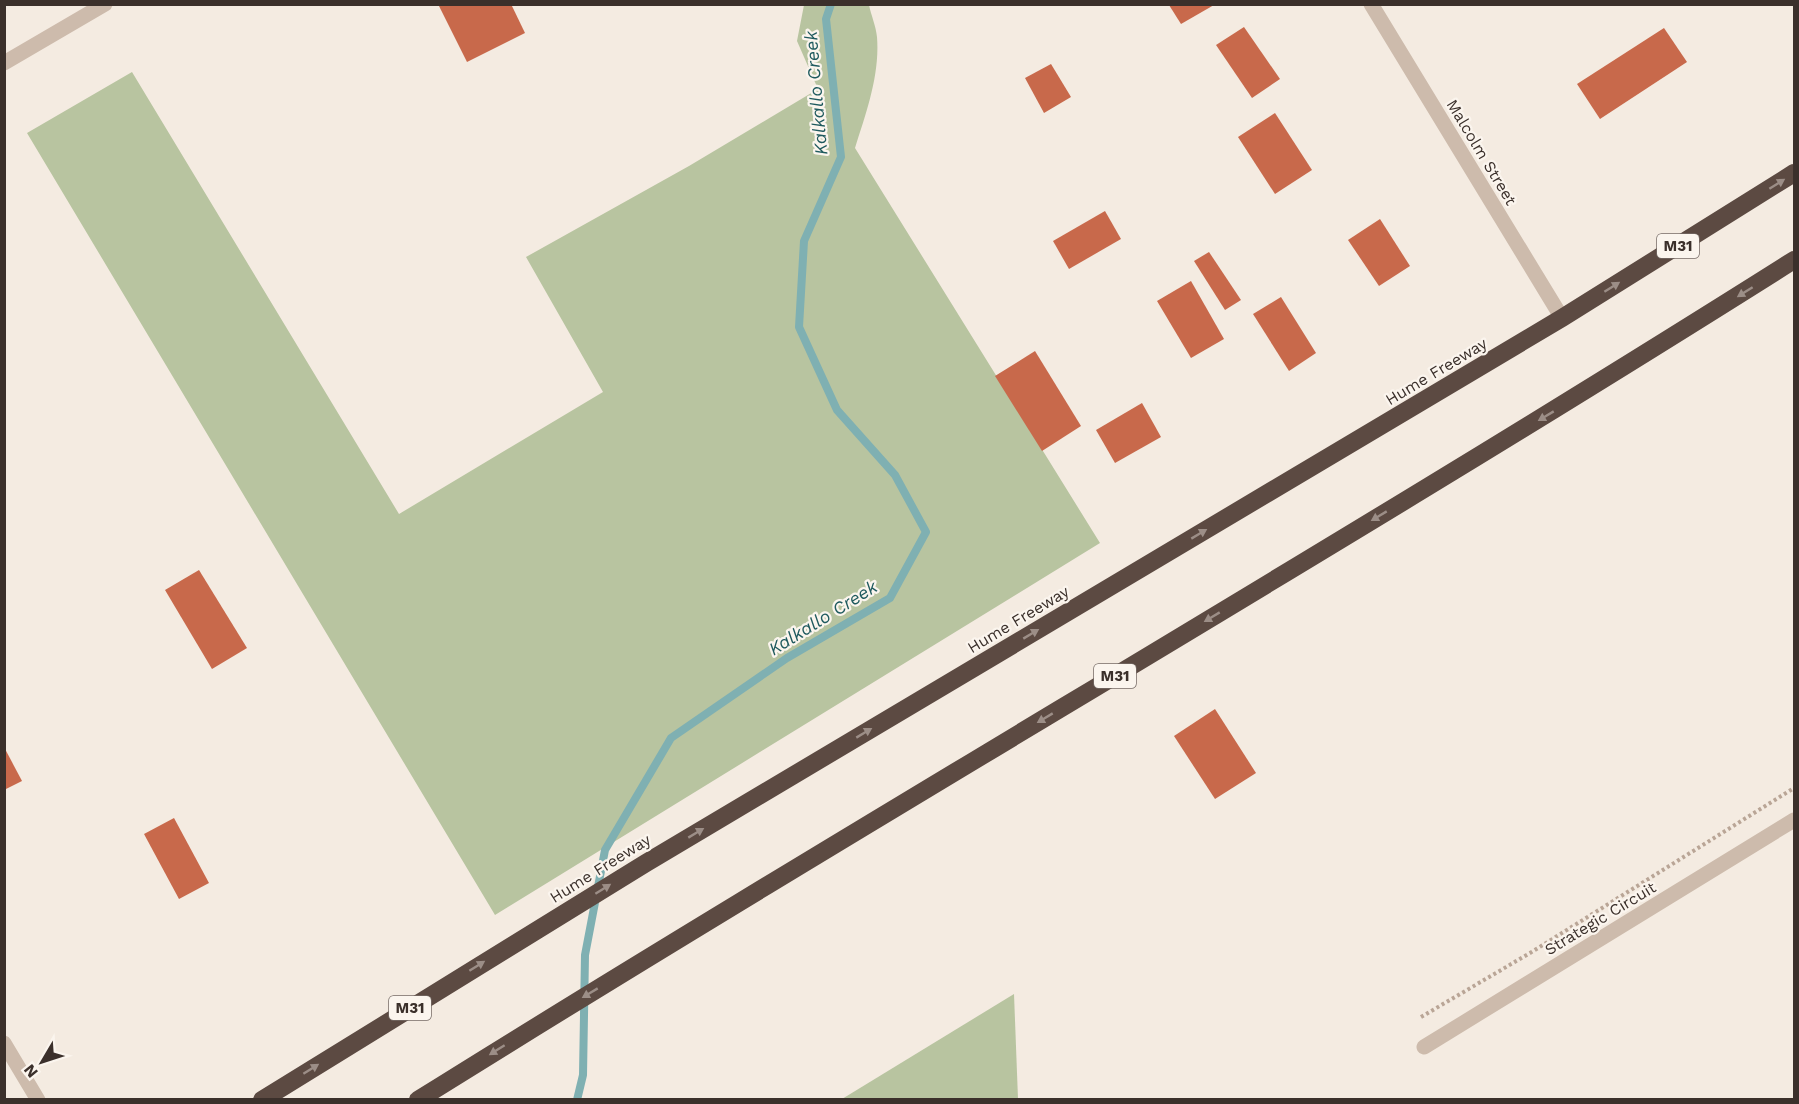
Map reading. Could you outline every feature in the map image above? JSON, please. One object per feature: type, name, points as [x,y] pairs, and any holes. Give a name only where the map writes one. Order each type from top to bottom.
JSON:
[{"type":"highway","name":"Hume Freeway","points":[[262,1100],[646,862],[1562,318],[1794,173]]},
{"type":"highway","name":"M31","points":[[418,1100],[634,966],[1586,392],[1794,260]]},
{"type":"street","points":[[4,63],[105,4]]},
{"type":"street","name":"Malcolm Street","points":[[1371,4],[1562,318]]},
{"type":"street","name":"Strategic Circuit","points":[[1424,1047],[1794,820]]},
{"type":"street","points":[[4,1043],[38,1100]]},
{"type":"path","points":[[1421,1017],[1530,953],[1794,788]]},
{"type":"green space","points":[[804,5],[869,5],[877,37],[876,65],[871,94],[855,148],[1100,543],[495,915],[27,133],[132,72],[399,514],[603,392],[526,257],[689,166],[818,89],[797,41]]},
{"type":"green space","points":[[1014,994],[1018,1099],[842,1099]]},
{"type":"building","points":[[438,4],[511,4],[525,33],[467,62]]},
{"type":"building","points":[[1169,5],[1214,5],[1181,24]]},
{"type":"building","points":[[1244,27],[1280,79],[1252,98],[1216,45]]},
{"type":"building","points":[[1664,28],[1687,62],[1600,119],[1577,84]]},
{"type":"building","points":[[1051,64],[1071,97],[1044,113],[1025,78]]},
{"type":"building","points":[[1275,113],[1312,170],[1275,194],[1238,137]]},
{"type":"building","points":[[1105,211],[1121,239],[1069,269],[1053,241]]},
{"type":"building","points":[[1380,219],[1410,266],[1379,286],[1348,240]]},
{"type":"building","points":[[1209,252],[1241,300],[1225,310],[1194,261]]},
{"type":"building","points":[[1191,281],[1224,339],[1191,358],[1157,301]]},
{"type":"building","points":[[1281,297],[1316,353],[1289,371],[1253,314]]},
{"type":"building","points":[[1035,351],[1081,426],[1042,451],[995,376]]},
{"type":"building","points":[[1142,403],[1161,437],[1115,463],[1096,430]]},
{"type":"building","points":[[199,570],[247,648],[212,669],[165,590]]},
{"type":"building","points":[[1215,709],[1256,773],[1215,799],[1174,736]]},
{"type":"building","points":[[4,747],[22,781],[4,790]]},
{"type":"building","points":[[174,818],[209,883],[179,899],[144,834]]},
{"type":"waterway","name":"Kalkallo Creek","points":[[577,1100],[583,1075],[585,955],[605,850],[671,738],[787,658],[890,598],[926,532],[895,475],[837,410],[799,327],[804,241],[841,157],[826,19],[831,4]]}]
